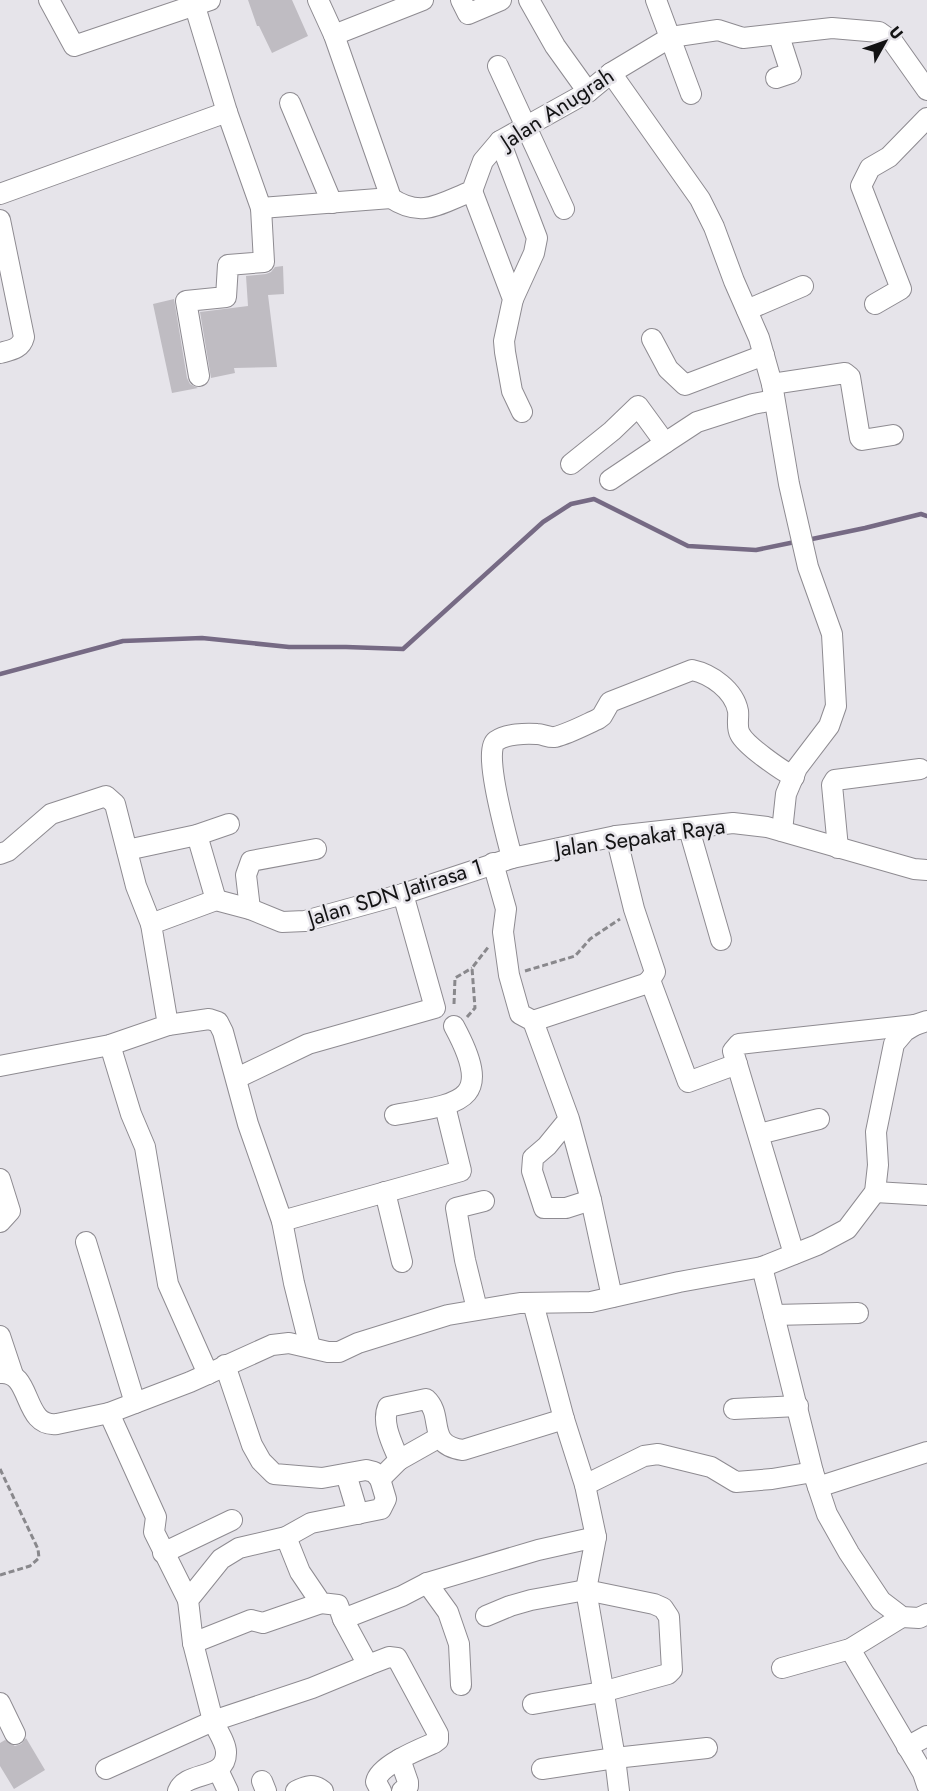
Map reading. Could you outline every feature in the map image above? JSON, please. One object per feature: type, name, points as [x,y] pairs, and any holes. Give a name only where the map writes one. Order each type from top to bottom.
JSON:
[{"type":"street","points":[[49,0],[74,46],[199,2],[227,112],[261,208],[264,262],[228,265],[226,297],[186,301],[200,376]]},
{"type":"street","points":[[318,0],[334,35],[391,198],[404,207],[425,210],[472,191],[513,299]]},
{"type":"street","points":[[334,35],[423,0]]},
{"type":"street","points":[[461,0],[468,14],[501,0]]},
{"type":"street","points":[[529,0],[555,46],[588,93]]},
{"type":"street","points":[[657,0],[691,94]]},
{"type":"street","name":"Jalan Anugrah","points":[[472,191],[483,161],[500,141],[588,93],[611,73],[671,37],[718,30],[743,38],[779,36],[832,28],[879,32],[893,42],[927,90]]},
{"type":"street","points":[[776,78],[790,73],[779,36]]},
{"type":"street","points":[[498,66],[564,209]]},
{"type":"street","points":[[611,73],[700,198],[759,338],[773,392],[796,517],[808,567],[832,634],[836,706],[829,726],[806,755],[786,794],[782,831]]},
{"type":"street","points":[[290,104],[332,203]]},
{"type":"street","points":[[0,194],[227,112]]},
{"type":"street","points":[[875,304],[901,289],[861,186],[870,168],[895,151],[927,118]]},
{"type":"street","points":[[500,141],[537,238],[531,260],[513,299],[504,340],[512,391],[522,412]]},
{"type":"street","points":[[261,208],[391,198]]},
{"type":"street","points":[[0,220],[24,337],[20,345],[13,350],[0,353]]},
{"type":"street","points":[[747,310],[803,286]]},
{"type":"street","points":[[652,339],[668,369],[685,385],[764,355]]},
{"type":"street","points":[[610,480],[697,422],[753,404],[773,392],[841,372],[850,376],[860,438],[862,440],[893,435]]},
{"type":"street","points":[[570,464],[612,431],[645,400],[665,443]]},
{"type":"street","points":[[612,1297],[591,1200],[569,1119],[533,1021],[520,1014],[509,975],[503,932],[506,909],[492,751],[496,741],[523,735],[539,734],[554,737],[598,719],[610,702],[692,670],[710,677],[728,691],[738,707],[740,734],[746,742],[794,777]]},
{"type":"street","points":[[838,848],[832,785],[835,780],[920,770]]},
{"type":"street","points":[[0,854],[8,851],[51,814],[106,796],[114,804],[136,886],[150,924],[168,1025]]},
{"type":"street","name":"Jalan Sepakat Raya","points":[[502,861],[616,836],[733,823],[767,827],[914,869],[927,870]]},
{"type":"street","points":[[127,850],[197,835],[229,824]]},
{"type":"street","points":[[689,829],[721,940]]},
{"type":"street","points":[[150,924],[216,900],[197,835]]},
{"type":"street","points":[[533,1021],[650,980],[655,972],[634,909],[616,836]]},
{"type":"street","points":[[250,909],[246,874],[251,861],[316,849]]},
{"type":"street","name":"Jalan SDN Jatirasa 1","points":[[216,900],[250,909],[282,922],[305,921],[403,894],[502,861]]},
{"type":"street","points":[[237,1078],[308,1044],[435,1008],[403,894]]},
{"type":"street","points":[[650,980],[688,1082],[737,1064]]},
{"type":"street","points":[[0,1066],[110,1045],[168,1025],[209,1019],[218,1022],[237,1078],[248,1124],[282,1221],[310,1347]]},
{"type":"street","points":[[794,1254],[733,1051],[739,1044],[921,1023]]},
{"type":"street","points":[[0,1336],[6,1374],[20,1383],[35,1414],[44,1424],[57,1424],[109,1413],[272,1345],[289,1342],[328,1352],[339,1352],[358,1343],[427,1320],[477,1309],[520,1303],[591,1302],[679,1282],[762,1268],[818,1245],[847,1228],[875,1192],[878,1164],[876,1132],[894,1044],[905,1031],[921,1023]]},
{"type":"street","points":[[395,1115],[445,1106],[466,1096],[472,1087],[473,1076],[465,1045],[454,1026]]},
{"type":"street","points":[[110,1045],[131,1114],[145,1147],[168,1284],[216,1369],[261,1461],[274,1474],[322,1478],[366,1470],[374,1472],[380,1479],[386,1499],[381,1509],[311,1523],[286,1537],[239,1548],[221,1559],[188,1600]]},
{"type":"street","points":[[282,1221],[461,1171],[445,1106]]},
{"type":"street","points":[[569,1119],[547,1146],[533,1158],[532,1171],[544,1208],[566,1208],[591,1200]]},
{"type":"street","points":[[759,1134],[819,1119]]},
{"type":"street","points":[[0,1179],[10,1211],[0,1222]]},
{"type":"street","points":[[385,1192],[402,1262]]},
{"type":"street","points":[[875,1192],[927,1195]]},
{"type":"street","points":[[477,1309],[454,1199],[484,1201]]},
{"type":"street","points":[[86,1242],[135,1403]]},
{"type":"street","points":[[762,1268],[815,1479],[827,1514],[849,1553],[881,1600],[902,1617]]},
{"type":"street","points":[[533,1303],[564,1419],[585,1485],[596,1537],[586,1590],[619,1791]]},
{"type":"street","points":[[774,1315],[858,1313]]},
{"type":"street","points":[[399,1460],[389,1435],[385,1414],[388,1407],[426,1399],[431,1404],[438,1438],[451,1448],[463,1450],[564,1419]]},
{"type":"street","points":[[734,1409],[798,1406]]},
{"type":"street","points":[[109,1413],[156,1517],[154,1532],[188,1600],[193,1643],[213,1721],[226,1751],[224,1761],[218,1770],[187,1780],[180,1785],[178,1791]]},
{"type":"street","points":[[380,1479],[399,1460],[438,1438]]},
{"type":"street","points":[[585,1485],[644,1456],[658,1454],[711,1467],[736,1482],[815,1479],[927,1452]]},
{"type":"street","points":[[346,1474],[358,1514]]},
{"type":"street","points":[[163,1552],[232,1520]]},
{"type":"street","points":[[286,1537],[300,1572],[321,1603]]},
{"type":"street","points":[[343,1619],[402,1596],[427,1583],[538,1550],[596,1537]]},
{"type":"street","points":[[427,1583],[448,1612],[459,1644],[461,1685]]},
{"type":"street","points":[[486,1616],[531,1600],[586,1590],[654,1605],[663,1608],[669,1617],[672,1670],[662,1677],[602,1692],[533,1704]]},
{"type":"street","points":[[193,1643],[251,1620],[263,1623],[321,1603],[338,1605],[368,1665]]},
{"type":"street","points":[[782,1668],[850,1649],[902,1617],[919,1618],[927,1614]]},
{"type":"street","points":[[850,1649],[923,1773],[927,1785]]},
{"type":"street","points":[[106,1769],[213,1721],[312,1688],[389,1657],[397,1658],[438,1734],[438,1740],[400,1759],[376,1778],[381,1791]]},
{"type":"street","points":[[0,1703],[15,1734]]},
{"type":"street","points":[[907,1747],[927,1736]]},
{"type":"street","points":[[542,1769],[707,1748]]},
{"type":"street","points":[[400,1759],[408,1782],[408,1786],[402,1791]]},
{"type":"street","points":[[218,1770],[228,1791]]},
{"type":"street","points":[[296,1791],[308,1785],[317,1786],[323,1791]]},
{"type":"path","points":[[509,975],[575,956],[590,939],[634,909]]},
{"type":"path","points":[[454,1026],[455,978],[472,968],[486,948],[503,932]]},
{"type":"path","points":[[454,1026],[471,1014],[475,1008],[472,968]]},
{"type":"path","points":[[0,1469],[38,1550],[39,1558],[30,1566],[0,1575]]},
{"type":"building","points":[[248,0],[292,0],[308,36],[272,53],[257,26]]},
{"type":"building","points":[[283,266],[284,294],[268,295],[277,367],[234,368],[235,373],[211,378],[200,312],[248,306],[246,276],[266,274],[275,267]]},
{"type":"building","points":[[174,299],[187,378],[190,384],[198,388],[172,393],[153,304]]},
{"type":"building","points":[[26,1738],[45,1770],[14,1789],[0,1766],[0,1743],[5,1740],[15,1746],[21,1744]]},
{"type":"waterway","points":[[0,674],[123,641],[202,638],[289,647],[403,649],[543,522],[571,504],[594,499],[688,546],[756,550],[795,542]]},
{"type":"waterway","points":[[812,539],[921,514],[927,516]]}]
